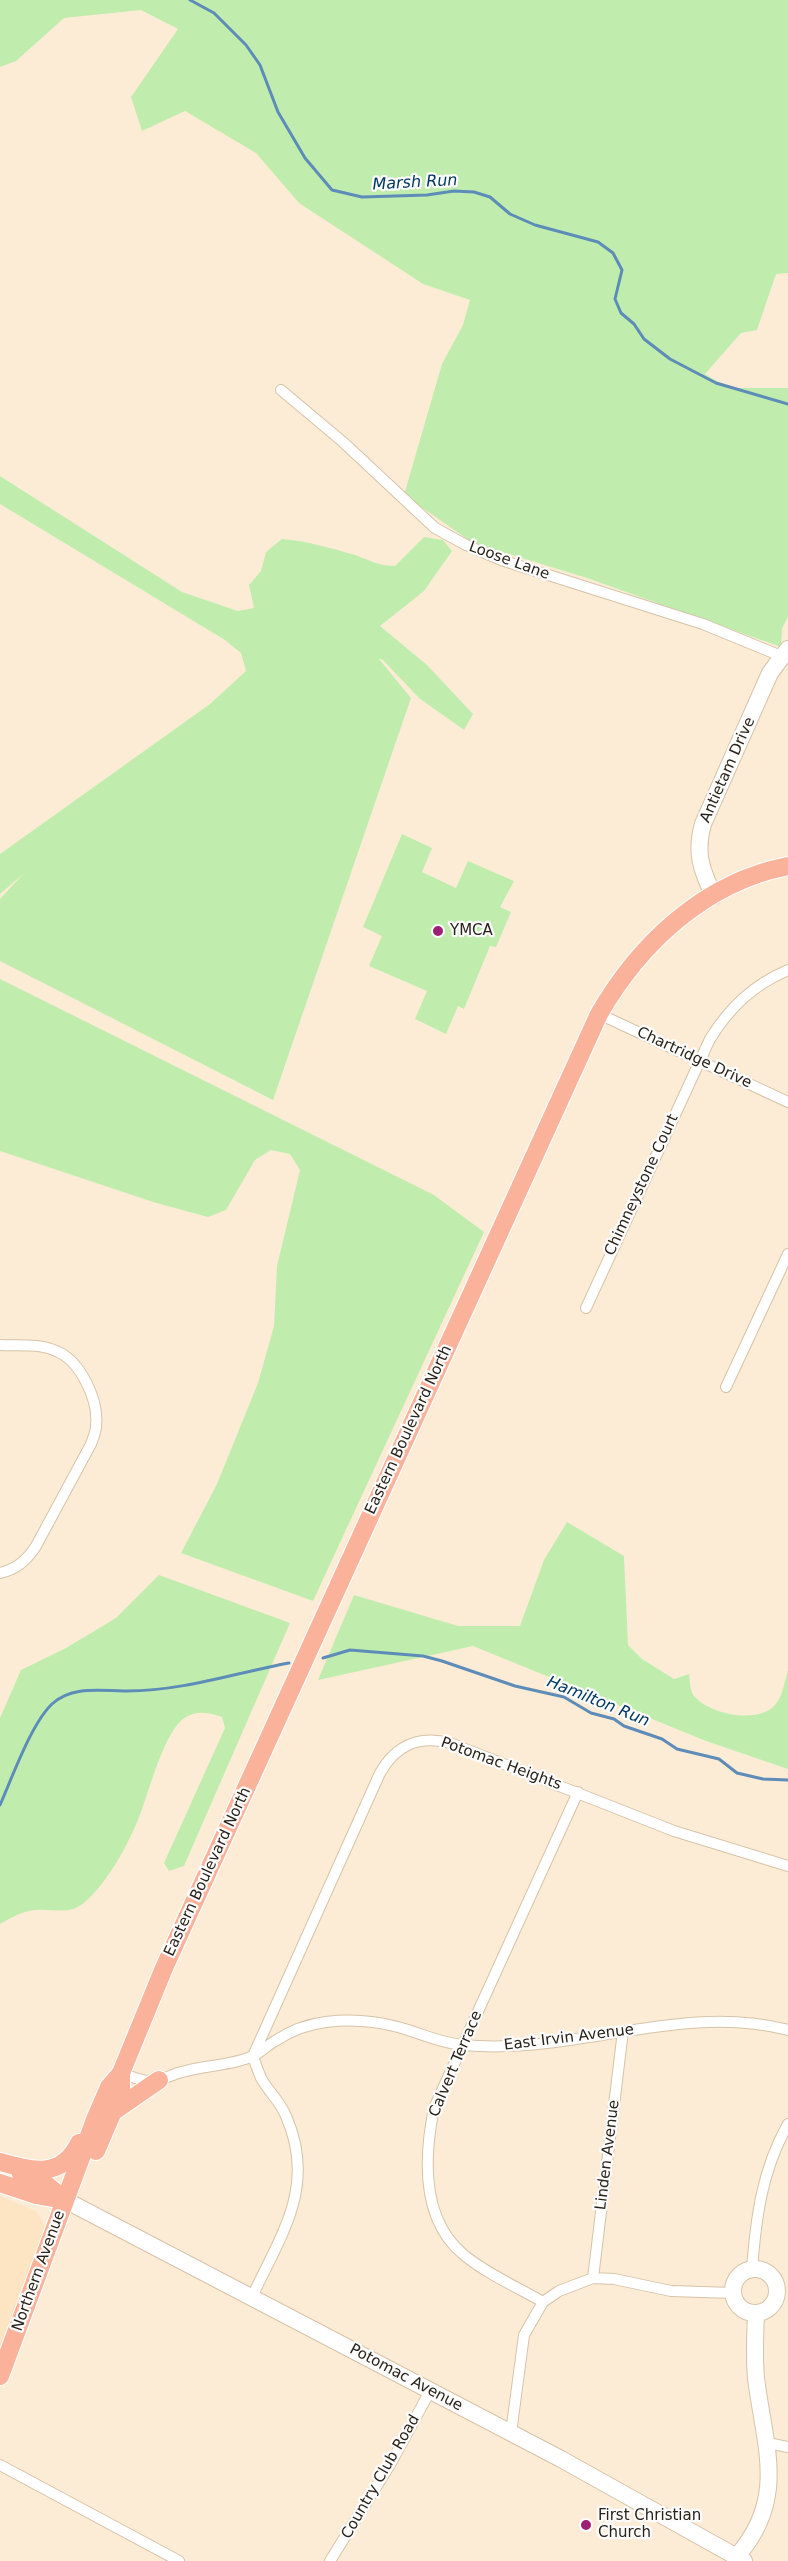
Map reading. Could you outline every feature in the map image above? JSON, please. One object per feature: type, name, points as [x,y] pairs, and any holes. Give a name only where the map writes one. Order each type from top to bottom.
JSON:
[{"type":"main road","name":"Antietam Drive","points":[[714,896],[702,872],[698,857],[703,824],[756,705],[784,652]]},
{"type":"main road","name":"Eastern Boulevard North","points":[[65,2200],[104,2115],[109,2087],[121,2073],[164,1968],[599,1014],[616,985],[660,933],[691,909],[743,880],[788,866]]},
{"type":"main road","points":[[0,2164],[40,2171],[61,2165],[75,2151],[88,2122],[104,2115],[159,2080]]},
{"type":"main road","points":[[0,2164],[44,2183],[65,2200]]},
{"type":"main road","points":[[0,2182],[36,2195],[65,2200]]},
{"type":"main road","name":"Potomac Avenue","points":[[65,2200],[511,2433],[738,2559]]},
{"type":"main road","name":"Northern Avenue","points":[[0,2376],[65,2200]]},
{"type":"main road","points":[[752,2269],[771,2276],[782,2291],[772,2306],[756,2314],[740,2308],[733,2293],[738,2277],[752,2269]]},
{"type":"main road","points":[[738,2559],[750,2542],[765,2505],[769,2485],[768,2443],[756,2375],[756,2314]]},
{"type":"street","name":"Loose Lane","points":[[281,390],[343,442],[435,528],[466,546],[784,652]]},
{"type":"street","name":"Chimneystone Court","points":[[586,1308],[699,1061],[721,1021],[757,986],[788,970]]},
{"type":"street","name":"Chartridge Drive","points":[[599,1014],[788,1102]]},
{"type":"street","points":[[726,1387],[788,1254]]},
{"type":"street","points":[[0,1345],[45,1347],[66,1355],[88,1389],[93,1401],[96,1426],[91,1444],[36,1546],[28,1558],[18,1566],[0,1573]]},
{"type":"street","name":"Potomac Heights","points":[[253,2056],[380,1773],[397,1750],[422,1740],[436,1739],[674,1831],[788,1866]]},
{"type":"street","name":"Calvert Terrace","points":[[543,2302],[462,2254],[438,2222],[432,2202],[427,2155],[429,2132],[435,2108],[578,1792]]},
{"type":"street","name":"East Irvin Avenue","points":[[253,2056],[278,2039],[299,2029],[324,2022],[350,2020],[400,2027],[434,2040],[462,2045],[498,2047],[532,2045],[623,2031],[725,2020],[766,2024],[788,2030]]},
{"type":"street","name":"Linden Avenue","points":[[594,2278],[623,2031]]},
{"type":"street","points":[[121,2073],[149,2082],[181,2072],[253,2056],[261,2079],[286,2116],[294,2139],[298,2180],[291,2215],[252,2297]]},
{"type":"street","points":[[752,2269],[759,2201],[775,2148],[788,2124]]},
{"type":"street","points":[[511,2433],[524,2336],[543,2302],[559,2291],[594,2278],[614,2279],[671,2291],[733,2293]]},
{"type":"street","name":"Country Club Road","points":[[330,2561],[391,2463],[430,2391]]},
{"type":"street","points":[[768,2443],[788,2447]]},
{"type":"street","points":[[0,2466],[179,2561]]},
{"type":"shaded area","points":[[0,2196],[36,2211],[43,2221],[45,2230],[0,2348]]},
{"type":"green space","points":[[0,0],[788,0],[788,273],[776,274],[757,330],[741,333],[705,374],[729,388],[788,388],[788,617],[782,628],[781,647],[587,578],[473,543],[404,495],[442,364],[463,325],[470,300],[423,284],[299,203],[256,153],[185,111],[142,131],[131,97],[178,29],[141,10],[64,18],[16,61],[0,67]]},
{"type":"green space","points":[[0,476],[182,592],[238,611],[254,608],[249,585],[261,571],[266,552],[282,539],[319,545],[378,564],[395,566],[424,537],[443,540],[452,551],[424,591],[380,626],[427,665],[473,714],[464,730],[419,698],[383,660],[379,659],[411,698],[273,1100],[0,961],[0,899],[23,874],[0,894],[0,854],[210,704],[246,671],[241,653],[225,640],[0,504]]},
{"type":"green space","name":"YMCA","points":[[402,834],[432,848],[422,872],[456,888],[468,861],[514,881],[500,907],[511,912],[496,947],[490,946],[464,1009],[458,1006],[446,1034],[415,1019],[427,991],[369,966],[382,936],[363,927]]},
{"type":"green space","points":[[0,979],[434,1195],[484,1232],[313,1601],[181,1553],[217,1484],[258,1383],[274,1326],[277,1266],[300,1170],[290,1154],[271,1150],[255,1160],[226,1210],[208,1217],[153,1202],[0,1151]]},
{"type":"green space","points":[[567,1522],[624,1556],[628,1645],[642,1659],[674,1679],[689,1674],[693,1694],[702,1703],[724,1713],[749,1715],[761,1713],[771,1709],[778,1701],[788,1670],[788,1769],[706,1741],[473,1646],[318,1680],[354,1595],[458,1626],[520,1626],[544,1560]]},
{"type":"green space","points":[[159,1575],[290,1623],[184,1866],[169,1871],[164,1863],[225,1728],[222,1717],[208,1713],[195,1713],[186,1717],[171,1735],[128,1842],[109,1874],[94,1893],[72,1909],[29,1911],[0,1924],[0,1718],[21,1670],[66,1648],[116,1618]]},
{"type":"waterway","name":"Marsh Run","points":[[190,0],[214,13],[246,45],[260,65],[278,112],[305,158],[332,190],[362,197],[427,195],[454,191],[474,192],[490,197],[510,214],[535,225],[598,242],[613,253],[622,270],[615,299],[621,313],[634,324],[644,339],[670,359],[716,383],[788,404]]},
{"type":"waterway","name":"Hamilton Run","points":[[323,1658],[350,1650],[423,1656],[515,1686],[564,1697],[591,1713],[614,1719],[624,1726],[662,1739],[677,1749],[719,1759],[737,1773],[763,1779],[788,1780]]},
{"type":"waterway","name":"Hamilton Run","points":[[0,1805],[37,1724],[44,1713],[60,1698],[88,1690],[127,1691],[168,1688],[289,1663]]},
{"type":"place","name":"YMCA","points":[[438,931]]},
{"type":"place","name":"First Christian Church","points":[[586,2525]]}]
